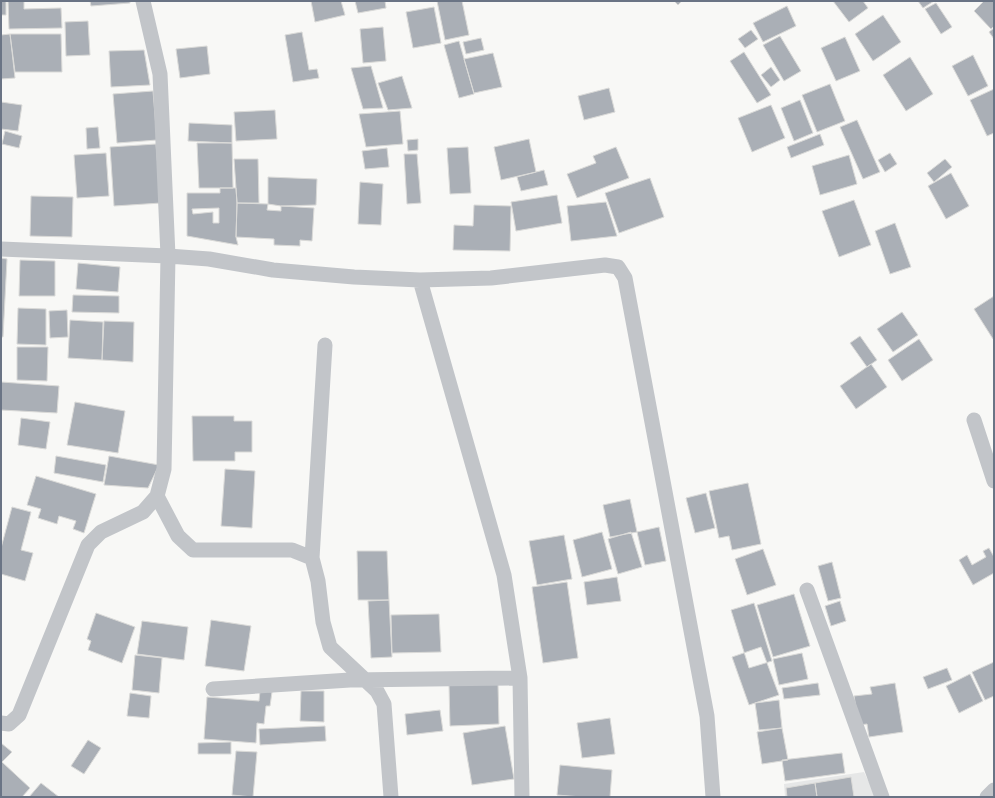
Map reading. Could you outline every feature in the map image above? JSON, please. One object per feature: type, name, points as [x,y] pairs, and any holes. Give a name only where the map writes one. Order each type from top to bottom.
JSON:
[{"type":"street","points":[[1,723],[9,724],[18,715],[88,545],[101,532],[142,512],[157,496],[164,469],[168,256],[160,74],[143,1]]},
{"type":"street","points":[[1,249],[168,256],[209,260],[273,270],[354,278],[420,280],[491,278],[605,265],[618,267],[625,278],[707,716],[713,797]]},
{"type":"street","points":[[420,280],[504,575],[520,678],[522,797]]},
{"type":"street","points":[[325,345],[312,558],[318,581],[323,622],[330,647],[377,691],[384,704],[391,797]]},
{"type":"street","points":[[974,420],[994,481]]},
{"type":"street","points":[[157,496],[178,536],[194,550],[292,550],[312,558]]},
{"type":"street","points":[[807,590],[882,797]]},
{"type":"street","points":[[213,689],[365,680],[520,678]]},
{"type":"street","points":[[987,797],[994,790]]},
{"type":"shaded area","points":[[864,772],[876,797],[785,797],[784,784]]},
{"type":"building","points":[[1,1],[6,1],[6,15],[1,15]]},
{"type":"building","points":[[8,1],[24,1],[24,9],[61,8],[62,28],[9,29]]},
{"type":"building","points":[[90,1],[130,1],[130,3],[91,6]]},
{"type":"building","points":[[311,1],[341,1],[345,15],[315,22]]},
{"type":"building","points":[[355,1],[385,1],[386,8],[358,13]]},
{"type":"building","points":[[437,1],[462,1],[469,35],[445,40]]},
{"type":"building","points":[[674,1],[682,1],[678,5]]},
{"type":"building","points":[[833,1],[863,1],[868,8],[849,22]]},
{"type":"building","points":[[918,1],[934,1],[923,8]]},
{"type":"building","points":[[984,1],[994,1],[994,26],[991,29],[974,11]]},
{"type":"building","points":[[936,3],[952,27],[941,34],[925,9]]},
{"type":"building","points":[[787,6],[796,26],[763,42],[753,23]]},
{"type":"building","points":[[434,7],[441,43],[413,48],[406,12]]},
{"type":"building","points":[[883,15],[901,42],[873,61],[855,34]]},
{"type":"building","points":[[88,21],[90,55],[66,56],[65,22]]},
{"type":"building","points":[[383,27],[386,61],[363,63],[360,29]]},
{"type":"building","points":[[994,28],[994,39],[989,32]]},
{"type":"building","points":[[751,30],[758,39],[745,48],[738,39]]},
{"type":"building","points":[[302,32],[309,70],[317,69],[319,78],[293,82],[285,35]]},
{"type":"building","points":[[10,34],[15,78],[1,79],[1,35]]},
{"type":"building","points":[[10,34],[61,34],[62,72],[15,72]]},
{"type":"building","points":[[780,36],[801,71],[784,81],[763,45]]},
{"type":"building","points":[[845,37],[860,71],[836,81],[821,48]]},
{"type":"building","points":[[481,38],[484,50],[466,54],[463,42]]},
{"type":"building","points":[[459,41],[474,94],[459,98],[444,45]]},
{"type":"building","points":[[207,46],[210,74],[180,78],[176,49]]},
{"type":"building","points":[[144,50],[150,85],[111,87],[109,51]]},
{"type":"building","points":[[744,52],[771,95],[757,103],[730,61]]},
{"type":"building","points":[[493,53],[502,87],[474,93],[464,59]]},
{"type":"building","points":[[973,55],[988,86],[968,96],[952,66]]},
{"type":"building","points":[[910,57],[933,94],[906,111],[883,75]]},
{"type":"building","points":[[371,66],[383,108],[363,109],[351,68]]},
{"type":"building","points":[[771,67],[780,80],[771,87],[761,75]]},
{"type":"building","points":[[402,76],[412,108],[388,110],[378,83]]},
{"type":"building","points":[[830,84],[845,121],[817,132],[802,95]]},
{"type":"building","points":[[609,88],[615,112],[584,120],[578,96]]},
{"type":"building","points":[[994,89],[994,133],[987,136],[970,100]]},
{"type":"building","points":[[153,91],[157,140],[117,143],[113,94]]},
{"type":"building","points":[[800,100],[813,133],[794,141],[781,108]]},
{"type":"building","points":[[1,102],[22,105],[18,131],[1,129]]},
{"type":"building","points":[[771,105],[785,138],[752,152],[738,118]]},
{"type":"building","points":[[275,110],[277,139],[236,141],[234,112]]},
{"type":"building","points":[[400,111],[403,144],[366,147],[359,114]]},
{"type":"building","points":[[857,120],[880,172],[863,179],[840,127]]},
{"type":"building","points":[[189,123],[232,125],[232,143],[188,141]]},
{"type":"building","points":[[98,127],[100,148],[87,149],[86,128]]},
{"type":"building","points":[[5,131],[22,136],[19,148],[2,144]]},
{"type":"building","points":[[820,134],[824,145],[791,158],[787,147]]},
{"type":"building","points":[[418,139],[418,150],[408,151],[407,140]]},
{"type":"building","points":[[529,139],[536,172],[501,180],[494,147]]},
{"type":"building","points":[[197,143],[232,143],[233,188],[199,188]]},
{"type":"building","points":[[156,144],[161,203],[114,206],[110,147]]},
{"type":"building","points":[[468,147],[471,193],[450,194],[447,148]]},
{"type":"building","points":[[616,147],[629,178],[577,198],[567,174],[596,163],[593,156]]},
{"type":"building","points":[[387,148],[389,167],[365,169],[362,151]]},
{"type":"building","points":[[106,153],[109,196],[77,198],[74,155]]},
{"type":"building","points":[[890,153],[897,164],[885,172],[878,160]]},
{"type":"building","points":[[404,154],[417,154],[421,203],[407,204]]},
{"type":"building","points":[[849,155],[857,184],[820,195],[812,166]]},
{"type":"building","points":[[234,159],[258,159],[259,203],[237,203]]},
{"type":"building","points":[[945,159],[952,167],[934,182],[927,173]]},
{"type":"building","points":[[544,170],[548,185],[521,191],[517,177]]},
{"type":"building","points":[[951,173],[969,206],[946,219],[928,186]]},
{"type":"building","points":[[268,177],[317,179],[316,205],[281,206],[268,204]]},
{"type":"building","points":[[650,178],[664,217],[619,233],[605,193]]},
{"type":"building","points":[[360,182],[383,184],[381,225],[358,224]]},
{"type":"building","points":[[220,188],[236,188],[236,237],[238,245],[187,236],[187,193],[220,193]],"holes":[[[219,208],[219,223],[213,223],[213,212],[193,214],[192,209]]]},
{"type":"building","points":[[557,195],[562,223],[516,231],[511,202]]},
{"type":"building","points":[[31,196],[73,197],[72,237],[30,236]]},
{"type":"building","points":[[854,200],[871,245],[839,257],[822,211]]},
{"type":"building","points":[[606,202],[617,236],[571,241],[567,206]]},
{"type":"building","points":[[237,203],[268,204],[267,210],[281,211],[281,206],[314,208],[312,241],[300,240],[300,246],[274,245],[274,239],[236,237]]},
{"type":"building","points":[[474,205],[511,206],[510,251],[453,250],[454,225],[473,226]]},
{"type":"building","points":[[895,223],[911,267],[890,274],[875,231]]},
{"type":"building","points":[[1,258],[7,259],[3,337],[1,337]]},
{"type":"building","points":[[20,260],[55,261],[55,296],[19,296]]},
{"type":"building","points":[[78,263],[120,267],[118,292],[76,289]]},
{"type":"building","points":[[73,295],[119,296],[119,313],[72,312]]},
{"type":"building","points":[[994,296],[994,338],[993,339],[974,309]]},
{"type":"building","points":[[18,308],[46,309],[46,345],[17,344]]},
{"type":"building","points":[[67,310],[68,337],[50,338],[49,311]]},
{"type":"building","points":[[902,312],[918,335],[893,352],[877,329]]},
{"type":"building","points":[[70,320],[103,322],[102,360],[68,358]]},
{"type":"building","points":[[104,321],[134,322],[133,362],[102,360]]},
{"type":"building","points":[[860,336],[877,360],[867,367],[850,343]]},
{"type":"building","points":[[919,339],[933,360],[902,381],[888,360]]},
{"type":"building","points":[[17,347],[48,347],[47,381],[17,380]]},
{"type":"building","points":[[871,364],[887,387],[856,409],[840,386]]},
{"type":"building","points":[[1,382],[59,386],[57,413],[1,410]]},
{"type":"building","points":[[75,402],[125,411],[118,453],[67,445]]},
{"type":"building","points":[[192,416],[234,416],[234,421],[252,421],[252,452],[235,452],[235,461],[193,461]]},
{"type":"building","points":[[21,418],[50,422],[46,449],[18,445]]},
{"type":"building","points":[[56,456],[106,465],[103,482],[54,473]]},
{"type":"building","points":[[109,456],[159,465],[148,488],[104,485]]},
{"type":"building","points":[[225,469],[255,471],[252,528],[221,526]]},
{"type":"building","points":[[36,476],[96,494],[84,533],[73,529],[76,521],[59,516],[57,524],[38,518],[41,509],[27,505]]},
{"type":"building","points":[[748,483],[761,544],[732,550],[729,536],[719,538],[709,491]]},
{"type":"building","points":[[706,493],[715,528],[695,533],[686,498]]},
{"type":"building","points":[[630,499],[637,532],[610,537],[603,505]]},
{"type":"building","points":[[12,507],[31,512],[21,550],[33,553],[25,581],[1,574],[1,548]]},
{"type":"building","points":[[659,527],[666,561],[645,565],[637,532]]},
{"type":"building","points":[[602,532],[612,569],[582,577],[573,540]]},
{"type":"building","points":[[631,532],[642,567],[618,574],[608,539]]},
{"type":"building","points":[[564,535],[572,579],[537,585],[529,541]]},
{"type":"building","points":[[989,548],[994,557],[994,573],[973,585],[959,560],[967,555],[972,565],[986,557],[983,551]]},
{"type":"building","points":[[763,549],[776,585],[747,595],[735,559]]},
{"type":"building","points":[[357,551],[387,551],[389,600],[358,600]]},
{"type":"building","points":[[832,562],[841,598],[828,601],[818,566]]},
{"type":"building","points":[[617,577],[621,601],[587,605],[584,582]]},
{"type":"building","points":[[567,582],[578,658],[543,663],[532,587]]},
{"type":"building","points":[[794,594],[810,646],[773,657],[757,605]]},
{"type":"building","points":[[389,600],[392,657],[371,658],[368,601]]},
{"type":"building","points":[[840,601],[846,621],[831,626],[825,606]]},
{"type":"building","points":[[754,603],[772,661],[749,668],[731,610]]},
{"type":"building","points":[[96,613],[135,627],[122,663],[88,650],[91,641],[87,639]]},
{"type":"building","points":[[439,614],[441,652],[392,653],[391,615]]},
{"type":"building","points":[[211,620],[251,626],[244,671],[205,666]]},
{"type":"building","points":[[142,621],[188,627],[184,660],[137,654]]},
{"type":"building","points":[[761,647],[779,695],[749,705],[732,657]]},
{"type":"building","points":[[802,653],[808,679],[779,685],[773,659]]},
{"type":"building","points":[[135,655],[162,658],[159,693],[132,690]]},
{"type":"building","points":[[994,662],[994,696],[985,700],[972,672]]},
{"type":"building","points":[[947,668],[952,680],[928,689],[923,677]]},
{"type":"building","points":[[970,674],[983,701],[959,713],[946,686]]},
{"type":"building","points":[[818,683],[820,695],[784,699],[782,688]]},
{"type":"building","points":[[895,683],[903,732],[869,737],[867,724],[859,725],[854,696],[872,694],[870,687]]},
{"type":"building","points":[[498,684],[499,724],[450,726],[449,685]]},
{"type":"building","points":[[260,691],[272,692],[270,706],[266,706],[264,724],[257,723],[256,743],[204,739],[207,697],[259,701]]},
{"type":"building","points":[[301,691],[324,691],[324,722],[300,721]]},
{"type":"building","points":[[130,693],[151,696],[149,718],[127,716]]},
{"type":"building","points":[[779,700],[782,728],[759,730],[755,703]]},
{"type":"building","points":[[440,710],[443,731],[407,735],[405,714]]},
{"type":"building","points":[[610,718],[615,754],[582,758],[577,723]]},
{"type":"building","points":[[325,726],[326,741],[260,745],[259,729]]},
{"type":"building","points":[[505,726],[514,779],[472,785],[463,733]]},
{"type":"building","points":[[782,728],[788,760],[762,764],[757,732]]},
{"type":"building","points":[[88,740],[101,748],[84,774],[71,766]]},
{"type":"building","points":[[231,742],[231,754],[198,754],[198,743]]},
{"type":"building","points":[[1,743],[12,752],[1,763]]},
{"type":"building","points":[[236,751],[257,752],[253,797],[232,795]]},
{"type":"building","points":[[842,753],[845,773],[785,781],[782,760]]},
{"type":"building","points":[[2,762],[30,788],[22,797],[1,797]]},
{"type":"building","points":[[560,765],[612,770],[610,797],[557,795]]},
{"type":"building","points":[[851,777],[854,797],[817,797],[815,783]]},
{"type":"building","points":[[41,783],[59,797],[29,797]]},
{"type":"building","points":[[815,783],[817,797],[787,797],[786,788]]}]
